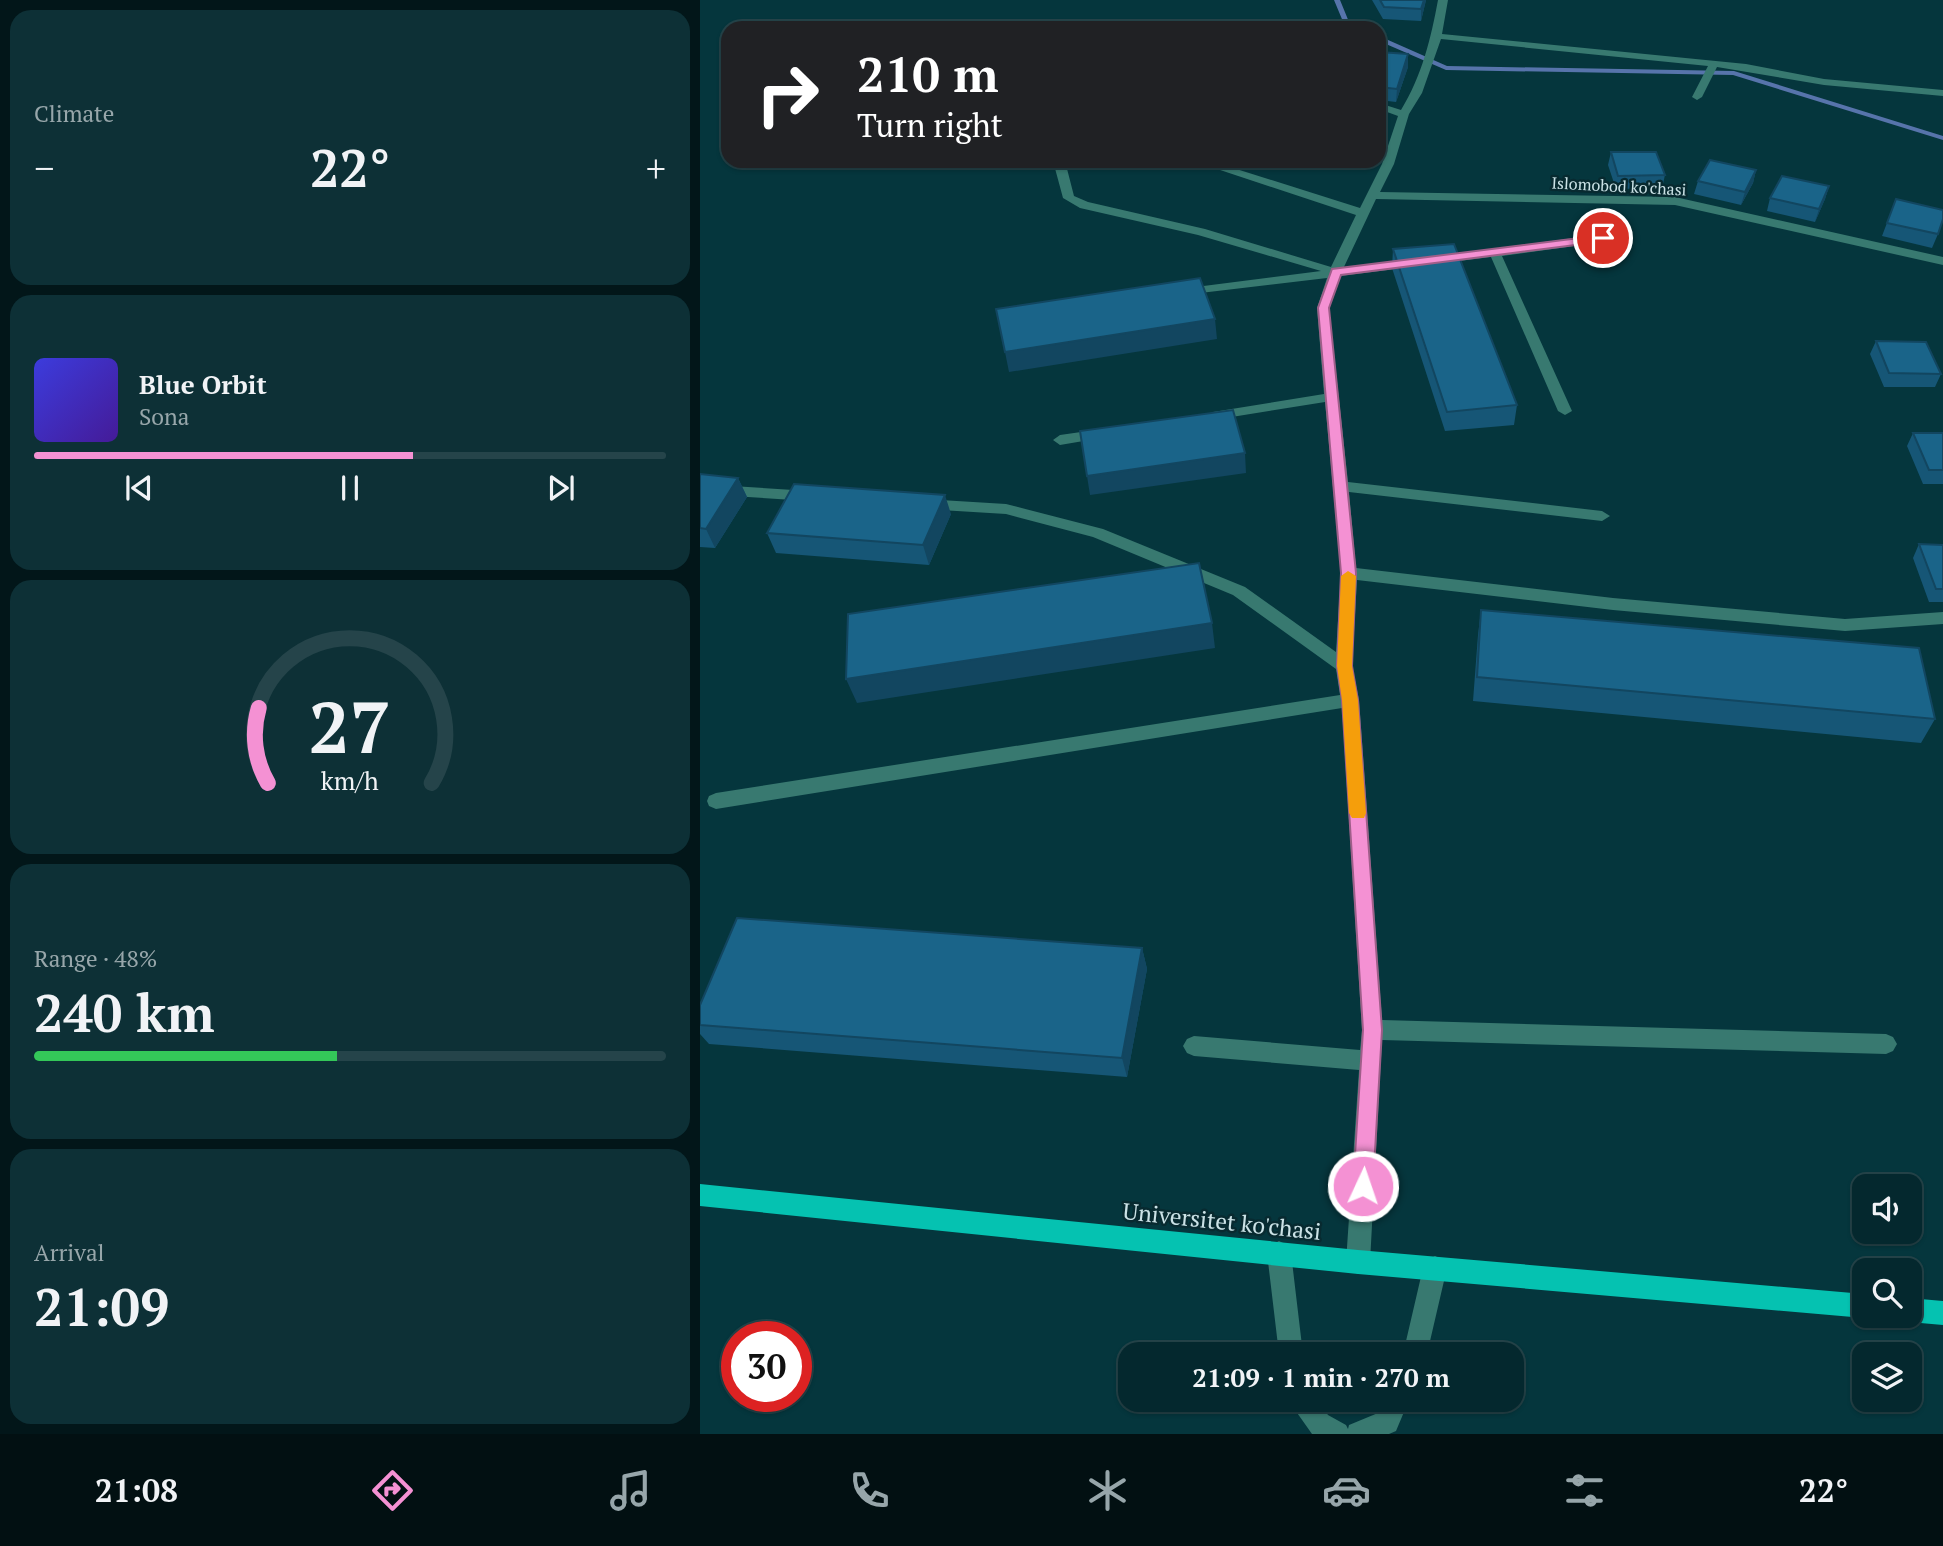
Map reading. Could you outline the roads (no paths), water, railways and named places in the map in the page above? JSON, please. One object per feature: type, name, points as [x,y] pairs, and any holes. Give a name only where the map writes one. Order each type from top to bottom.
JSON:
[{"type":"main road","name":"Universitet ko'chasi","points":[[700,1195],[1358,1262],[1852,1305]]},
{"type":"main road","points":[[1922,1311],[1943,1313]]},
{"type":"street","points":[[1386,168],[1404,114],[1417,93],[1436,39],[1443,0]]},
{"type":"street","points":[[1436,39],[1711,70],[1746,67],[1824,82],[1943,93]]},
{"type":"street","points":[[1697,97],[1711,70]]},
{"type":"street","points":[[1386,108],[1404,114]]},
{"type":"street","points":[[1061,168],[1069,198],[1084,205],[1201,232],[1336,272]]},
{"type":"street","points":[[1221,168],[1362,213]]},
{"type":"street","points":[[1358,1262],[1372,1030],[1350,700],[1344,666],[1349,573],[1330,397],[1324,308],[1336,272],[1362,213],[1386,168]]},
{"type":"street","name":"Islomobod ko'chasi","points":[[1372,195],[1675,201],[1943,261]]},
{"type":"street","points":[[1172,294],[1603,238]]},
{"type":"street","points":[[1495,253],[1565,411]]},
{"type":"street","points":[[1195,419],[1330,397]]},
{"type":"street","points":[[1060,440],[1114,432]]},
{"type":"street","points":[[1339,486],[1602,516]]},
{"type":"street","points":[[700,489],[825,497]]},
{"type":"street","points":[[908,503],[1006,509],[1098,533],[1239,592],[1344,666]]},
{"type":"street","points":[[1349,573],[1614,604],[1845,625],[1943,618]]},
{"type":"street","points":[[716,801],[1350,700]]},
{"type":"street","points":[[1372,1030],[1886,1044]]},
{"type":"street","points":[[1194,1046],[1371,1061]]},
{"type":"street","points":[[1279,1254],[1290,1342]]},
{"type":"street","points":[[1418,1342],[1435,1268]]},
{"type":"street","points":[[1310,1412],[1319,1424],[1337,1434]]},
{"type":"street","points":[[1358,1434],[1387,1422],[1391,1412]]},
{"type":"waterway","points":[[1337,0],[1345,21]]},
{"type":"waterway","points":[[1386,41],[1446,68],[1734,73],[1943,138]]}]
